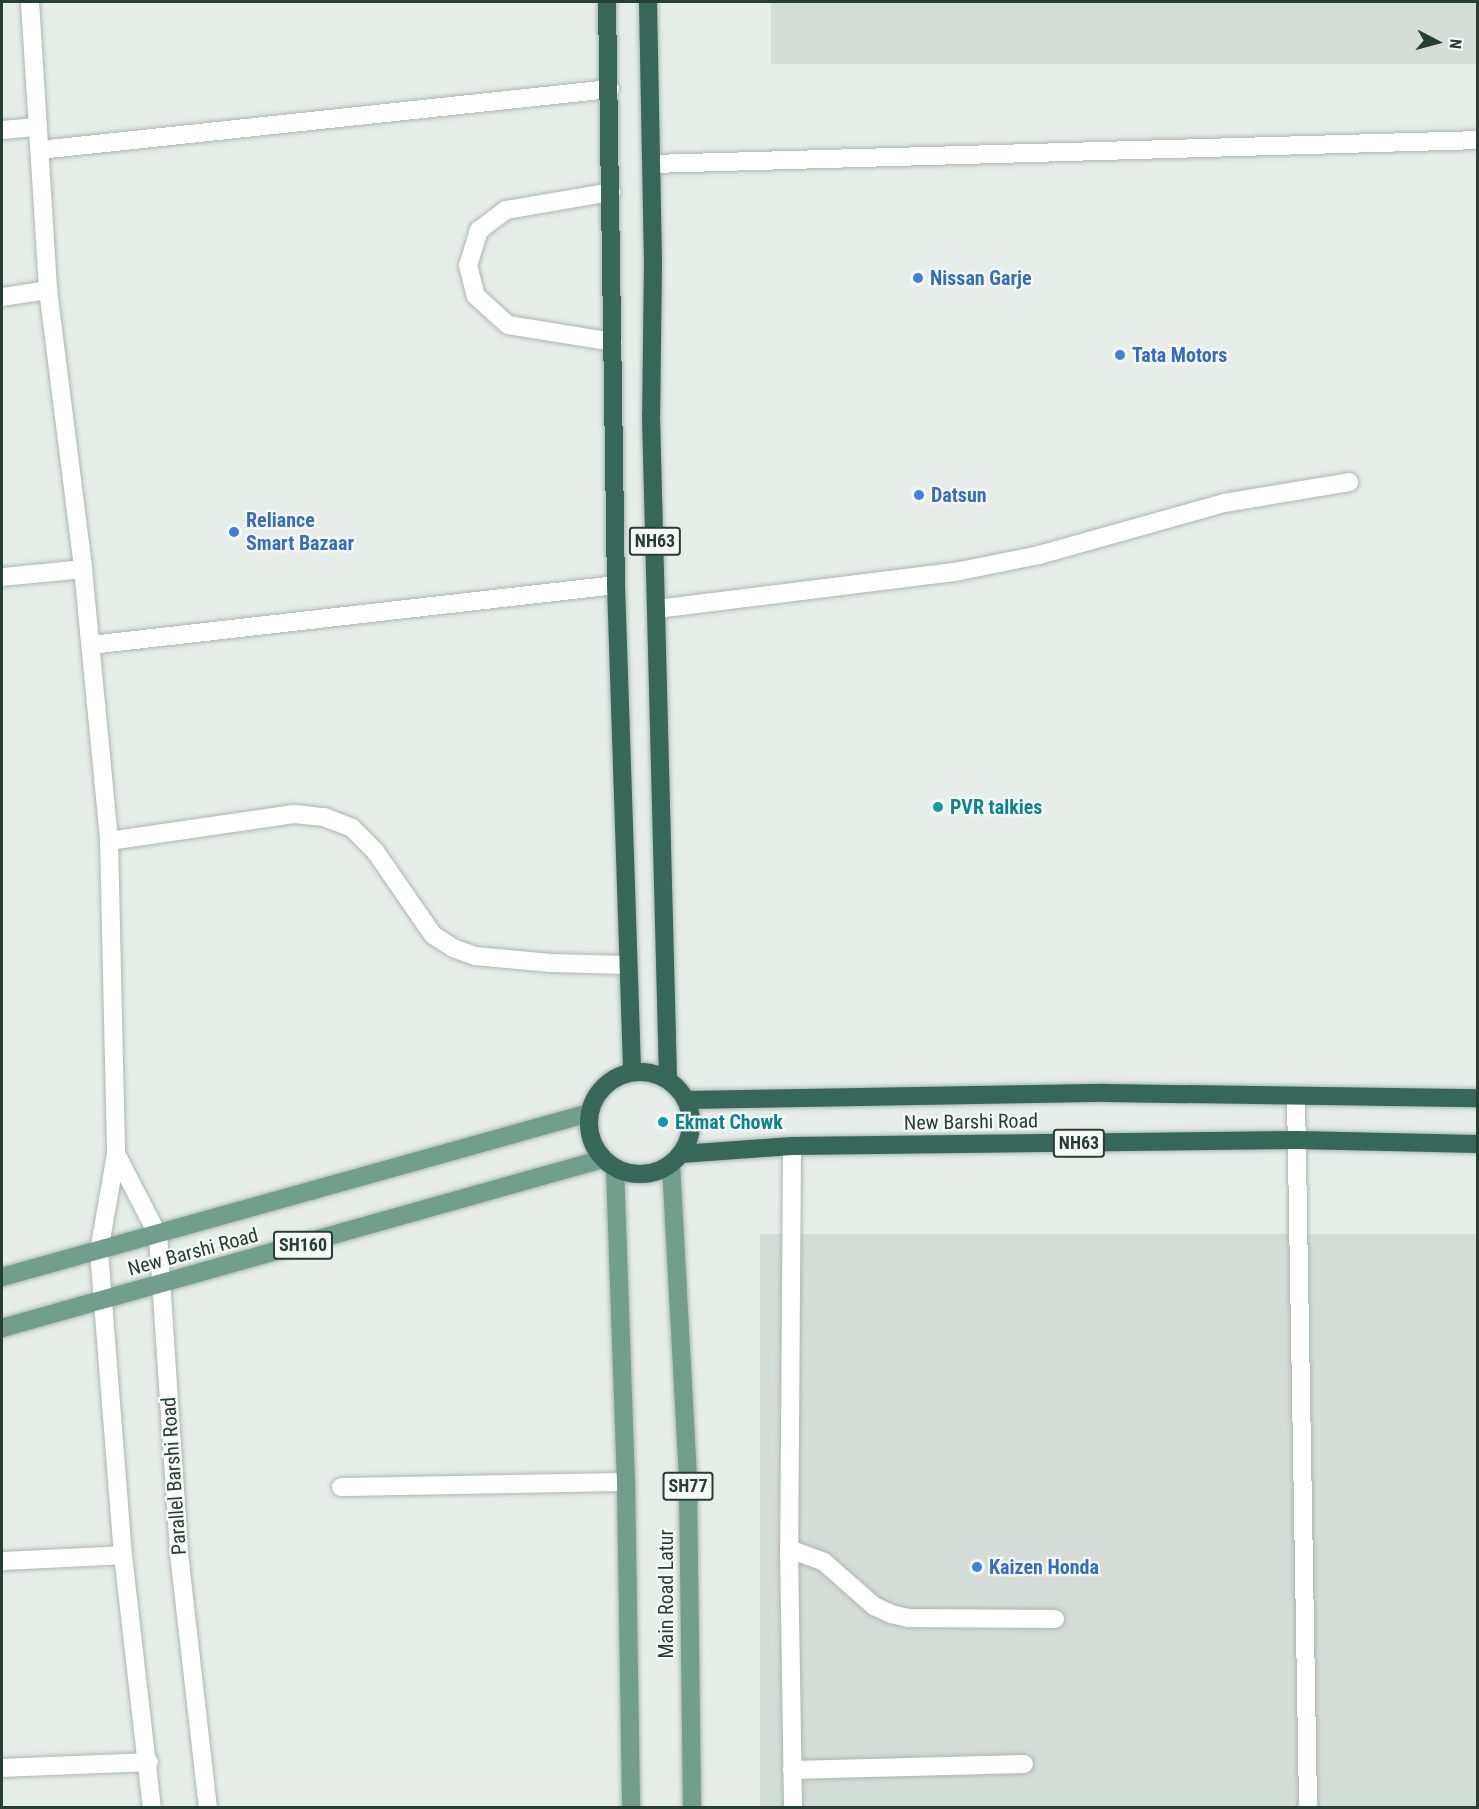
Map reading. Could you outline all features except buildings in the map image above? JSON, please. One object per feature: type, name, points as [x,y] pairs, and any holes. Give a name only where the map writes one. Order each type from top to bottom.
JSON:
[{"type":"highway","name":"NH63","points":[[607,2],[616,585],[632,1072]]},
{"type":"highway","name":"NH63","points":[[648,2],[652,164],[651,416],[668,1080]]},
{"type":"highway","points":[[609,1164],[590,1138],[589,1113],[604,1086],[632,1072],[650,1073],[668,1080],[686,1100],[691,1127],[676,1159]]},
{"type":"highway","name":"New Barshi Road","points":[[686,1100],[1106,1093],[1478,1098]]},
{"type":"highway","name":"New Barshi Road","points":[[676,1159],[792,1146],[1297,1140],[1478,1144]]},
{"type":"highway","name":"NH63","points":[[609,1164],[644,1175],[676,1159]]},
{"type":"main road","name":"New Barshi Road","points":[[2,1277],[589,1113]]},
{"type":"main road","name":"Main Road Latur","points":[[676,1159],[688,1481],[692,1808]]},
{"type":"main road","name":"New Barshi Road","points":[[2,1328],[101,1299],[162,1286],[609,1164]]},
{"type":"main road","name":"Main Road Latur","points":[[609,1164],[626,1482],[631,1808]]},
{"type":"street","points":[[30,2],[48,290],[83,569],[109,841],[116,1154],[99,1251],[101,1299],[123,1555],[149,1762],[152,1808]]},
{"type":"street","points":[[40,150],[610,89]]},
{"type":"street","points":[[2,130],[38,127]]},
{"type":"street","points":[[652,164],[1478,140]]},
{"type":"street","points":[[611,192],[506,210],[479,230],[468,265],[476,296],[508,325],[613,342]]},
{"type":"street","points":[[2,297],[48,290]]},
{"type":"street","points":[[657,609],[960,571],[1039,555],[1224,503],[1349,482]]},
{"type":"street","points":[[2,577],[83,569]]},
{"type":"street","points":[[91,645],[616,585]]},
{"type":"street","points":[[109,841],[294,814],[324,817],[352,828],[375,851],[433,935],[453,948],[476,956],[551,963],[627,965]]},
{"type":"street","points":[[1296,1096],[1308,1808]]},
{"type":"street","points":[[792,1146],[789,1549],[793,1808]]},
{"type":"street","name":"Parallel Barshi Road","points":[[116,1154],[159,1235],[179,1554],[208,1808]]},
{"type":"street","points":[[341,1487],[626,1482]]},
{"type":"street","points":[[789,1549],[824,1562],[874,1606],[891,1614],[909,1618],[1055,1619]]},
{"type":"street","points":[[2,1561],[123,1555]]},
{"type":"street","points":[[2,1768],[149,1762]]},
{"type":"street","points":[[792,1770],[1024,1764]]},
{"type":"shaded area","points":[[771,2],[1477,2],[1477,64],[771,64]]},
{"type":"shaded area","points":[[760,1234],[1477,1234],[1477,1807],[760,1807]]},
{"type":"place","name":"Nissan Garje","points":[[918,278]]},
{"type":"place","name":"Tata Motors","points":[[1120,355]]},
{"type":"place","name":"Datsun","points":[[919,495]]},
{"type":"place","name":"Reliance Smart Bazaar","points":[[234,532]]},
{"type":"place","name":"PVR talkies","points":[[938,807]]},
{"type":"place","name":"Ekmat Chowk","points":[[663,1122]]},
{"type":"place","name":"Kaizen Honda","points":[[977,1567]]}]
